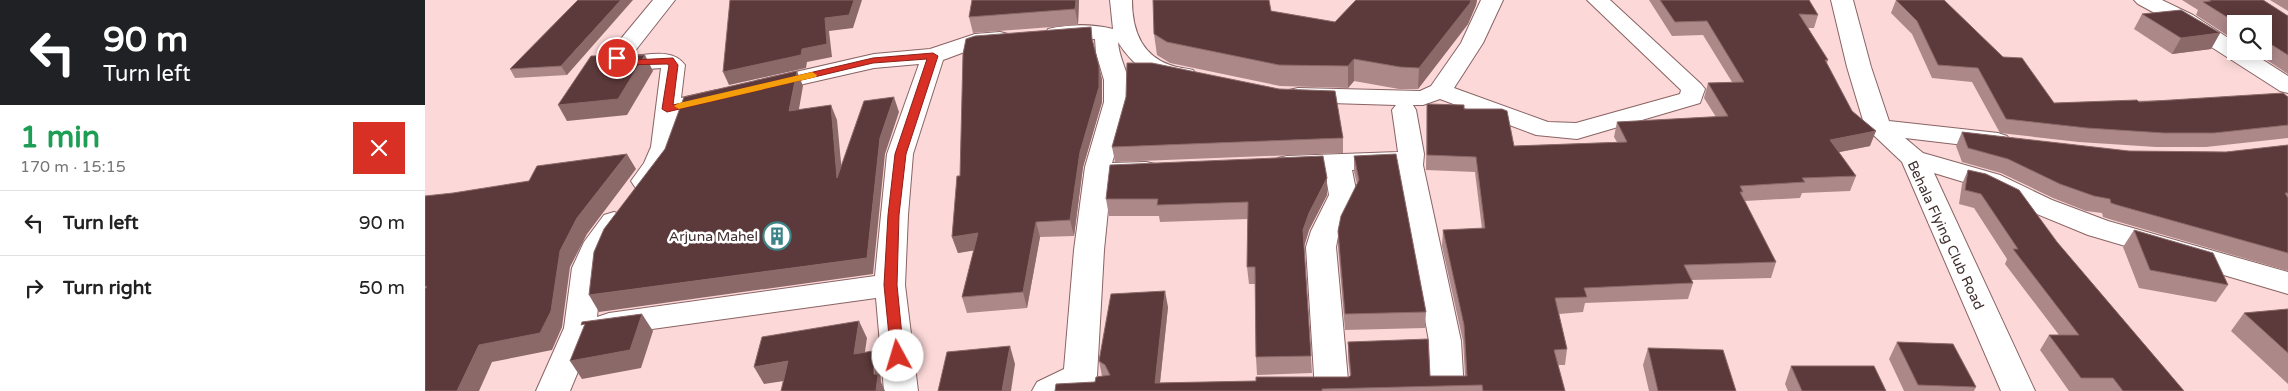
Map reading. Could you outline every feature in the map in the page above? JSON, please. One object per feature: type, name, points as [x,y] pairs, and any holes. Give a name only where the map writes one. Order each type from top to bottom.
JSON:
[{"type":"street","points":[[553,391],[579,328],[587,268],[599,242],[660,159],[667,133],[667,109],[673,65],[669,60],[622,63],[617,58],[664,0]]},
{"type":"street","points":[[1121,0],[1120,19],[1126,37],[1137,54],[1161,70],[1207,80]]},
{"type":"street","points":[[1281,94],[1423,98],[1440,91],[1473,43],[1492,0]]},
{"type":"street","points":[[1440,91],[1545,130],[1577,131],[1691,98],[1693,89],[1598,0]]},
{"type":"street","points":[[1842,0],[1859,67],[1878,128],[2022,144]]},
{"type":"street","points":[[2145,0],[2185,20],[2288,86]]},
{"type":"street","points":[[667,109],[873,60],[933,56],[975,41],[1076,32],[1107,34],[1107,53],[1116,80],[1116,102],[1098,167],[1089,250],[1087,384],[1049,391]]},
{"type":"street","points":[[901,391],[890,285],[894,215],[900,154],[933,56]]},
{"type":"street","points":[[1404,110],[1411,154],[1410,160],[1430,341],[1447,391]]},
{"type":"street","name":"Behala Flying Club Road","points":[[1878,128],[1914,160],[2019,391]]},
{"type":"street","points":[[1259,166],[1410,160]]},
{"type":"street","points":[[1914,160],[1990,181],[2042,206],[2097,228],[2288,283]]},
{"type":"street","points":[[1323,389],[1343,343],[1321,247],[1325,231],[1343,195],[1337,162]]},
{"type":"street","points":[[1099,170],[1104,172],[1172,169]]},
{"type":"street","points":[[579,328],[890,285]]},
{"type":"building","points":[[578,0],[621,0],[561,66],[510,69]]},
{"type":"building","points":[[730,0],[854,0],[849,15],[825,18],[827,44],[802,49],[801,55],[723,72]]},
{"type":"building","points":[[972,0],[1076,0],[1075,9],[969,17]]},
{"type":"building","points":[[1153,0],[1269,0],[1271,11],[1335,22],[1356,0],[1471,0],[1419,68],[1400,67],[1354,59],[1348,66],[1279,65],[1167,42],[1154,34]]},
{"type":"building","points":[[1660,0],[1809,0],[1818,15],[1799,14],[1828,60],[1825,60],[1852,111],[1876,131],[1830,140],[1856,176],[1802,178],[1805,182],[1740,186],[1743,192],[1740,192],[1776,262],[1684,265],[1693,283],[1584,288],[1587,297],[1555,298],[1567,349],[1554,350],[1565,391],[1483,391],[1482,385],[1322,389],[1322,391],[1055,391],[1056,384],[1095,382],[1096,377],[1110,375],[1105,365],[1099,361],[1111,294],[1165,291],[1155,383],[1256,381],[1256,377],[1349,377],[1351,375],[1348,342],[1428,339],[1430,376],[1467,376],[1464,325],[1443,230],[1485,228],[1476,157],[1427,155],[1427,104],[1464,105],[1464,109],[1502,109],[1507,111],[1514,146],[1627,142],[1617,122],[1728,116],[1708,83],[1744,82],[1707,21],[1675,22]]},
{"type":"building","points":[[1896,0],[1944,0],[2003,57],[2022,58],[2054,103],[2137,100],[2139,102],[2283,93],[2288,97],[2288,125],[2214,133],[2164,133],[2087,128],[2006,119],[1978,68],[1938,65],[1917,21]]},
{"type":"building","points":[[2209,0],[2263,0],[2288,16],[2288,55],[2272,45],[2272,15],[2227,15],[2227,17],[2203,2],[2211,1]]},
{"type":"building","points":[[2181,10],[2220,33],[2181,38],[2142,14]]},
{"type":"building","points":[[1091,27],[1099,66],[1099,87],[1080,152],[1070,220],[1036,222],[1023,292],[962,297],[978,233],[952,237],[957,176],[960,176],[963,54],[966,39],[975,36]]},
{"type":"building","points":[[645,55],[618,99],[558,105],[591,56]]},
{"type":"building","points":[[1127,63],[1152,63],[1279,89],[1335,91],[1343,138],[1112,147],[1126,97]]},
{"type":"building","points":[[797,71],[789,111],[831,105],[837,178],[864,101],[894,97],[880,138],[867,258],[589,295],[594,252],[604,229],[665,149],[684,97]]},
{"type":"building","points":[[1962,132],[2129,151],[2226,152],[2288,145],[2288,193],[2285,193],[2288,198],[2288,253],[2111,203],[2110,199],[2094,196],[2060,184],[2008,159],[1968,148]]},
{"type":"building","points":[[627,154],[577,218],[560,251],[551,311],[540,333],[479,345],[457,391],[425,391],[425,289],[427,286],[425,287],[425,196],[529,181],[537,166]]},
{"type":"building","points":[[1396,154],[1426,312],[1345,314],[1338,231],[1341,216],[1359,180],[1354,156]]},
{"type":"building","points":[[1323,156],[1327,178],[1309,213],[1303,230],[1311,356],[1256,357],[1255,267],[1247,267],[1248,202],[1157,205],[1158,199],[1106,199],[1110,165]]},
{"type":"building","points":[[1968,170],[1986,174],[2019,190],[2057,242],[2184,391],[2123,391],[2113,378],[2081,378],[2049,335],[2079,335],[2013,249],[2018,249],[1981,194],[1965,190]]},
{"type":"building","points":[[2134,230],[2213,253],[2228,285],[2150,270]]},
{"type":"building","points":[[2288,309],[2288,353],[2244,313]]},
{"type":"building","points":[[642,314],[630,350],[570,361],[585,324],[581,325],[582,322]]},
{"type":"building","points":[[859,321],[854,354],[873,351],[874,374],[878,375],[876,391],[781,391],[788,361],[754,367],[762,337]]},
{"type":"building","points":[[1897,342],[1953,344],[1976,387],[1918,385]]},
{"type":"building","points":[[1010,346],[1002,391],[938,391],[947,352]]},
{"type":"building","points":[[1648,348],[1723,350],[1736,391],[1658,391]]},
{"type":"building","points":[[1791,366],[1874,366],[1886,391],[1802,391]]},
{"type":"slow traffic","points":[[679,106],[812,75]]},
{"type":"place","name":"Arjuna Mahel","points":[[777,236]]},
{"type":"route","points":[[617,58],[622,63],[669,60],[673,65],[667,109],[873,60],[933,56],[900,154],[890,285],[898,356]]}]
